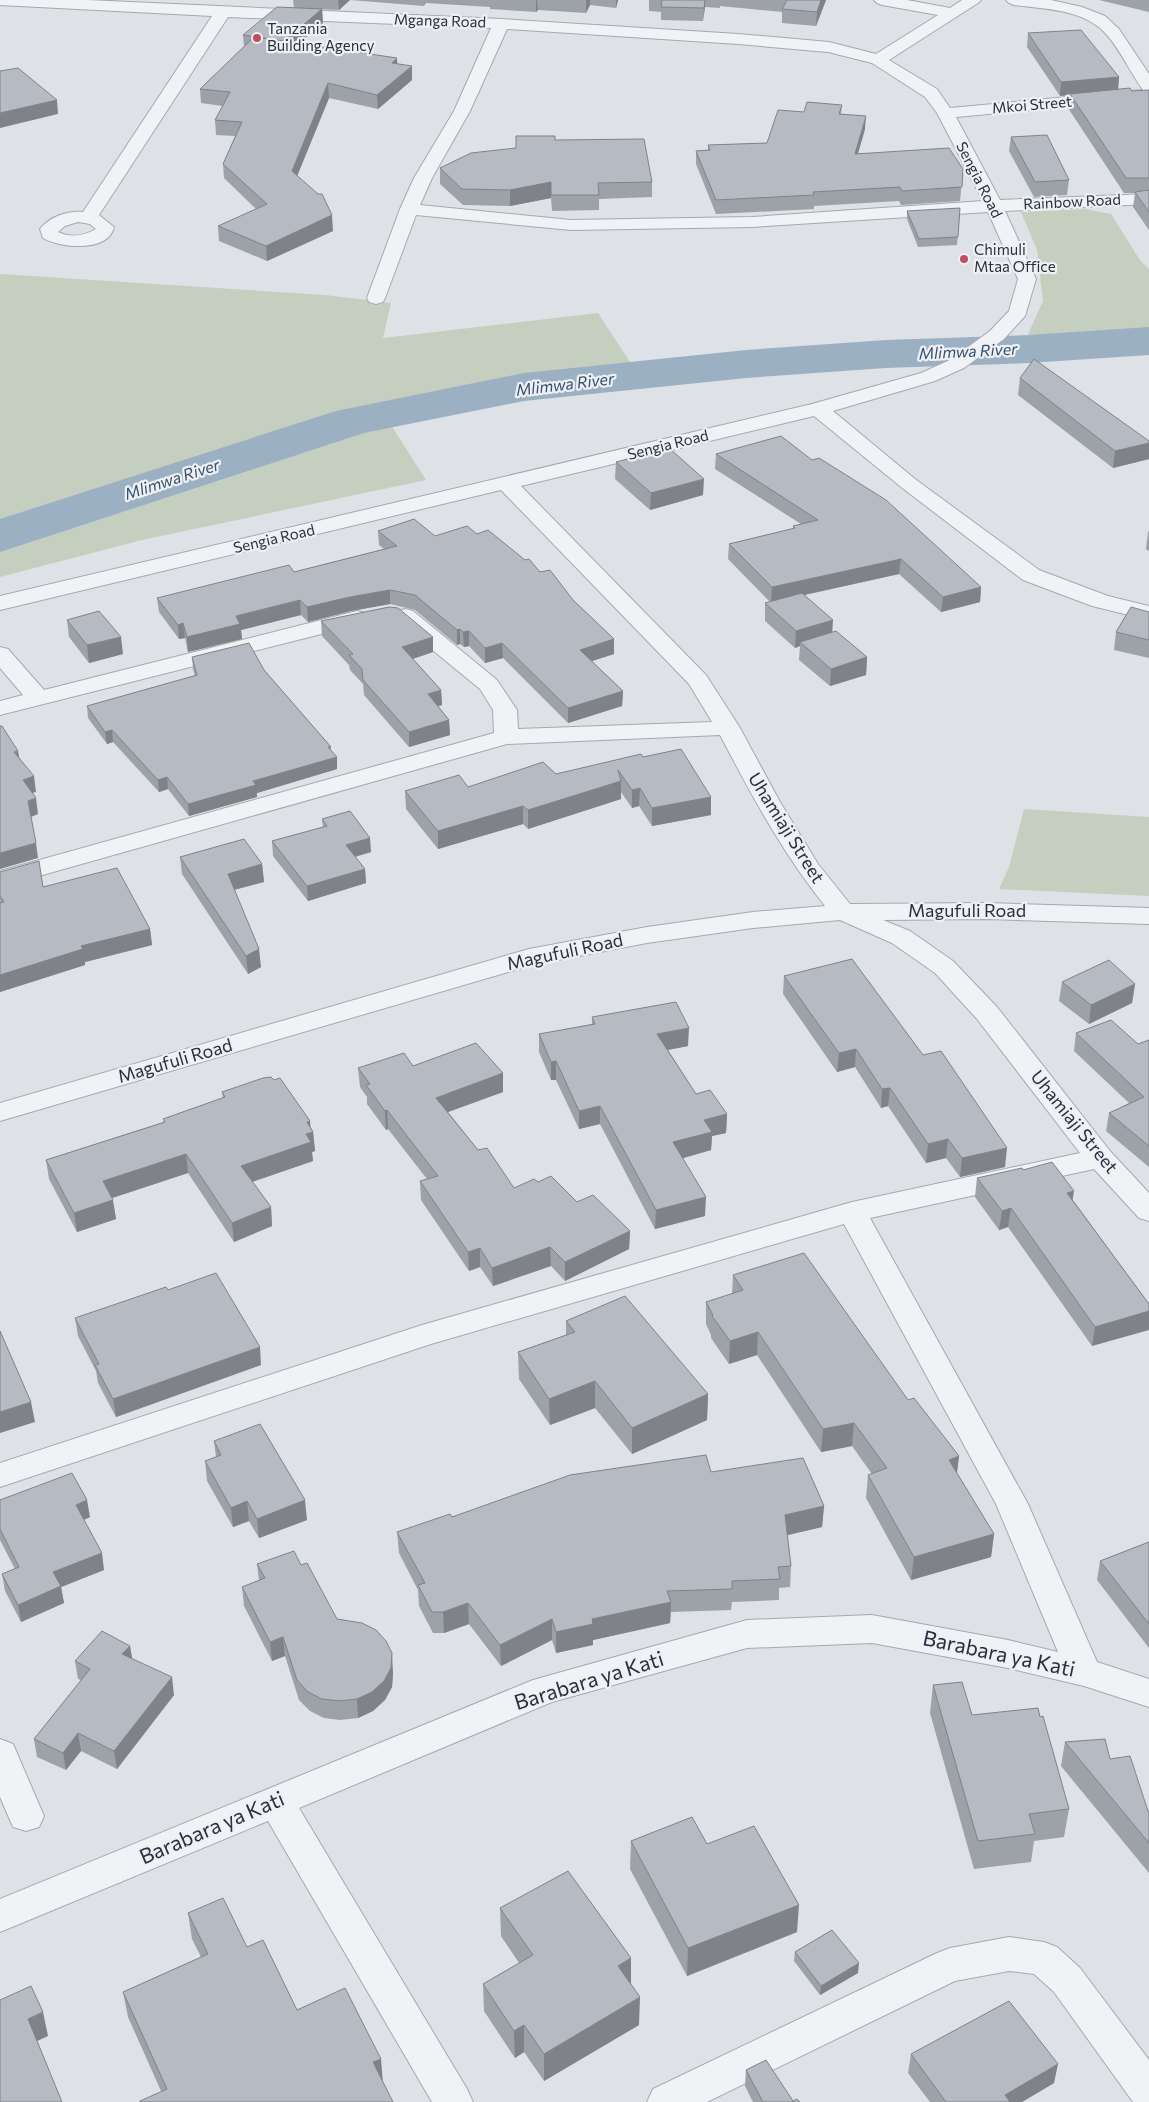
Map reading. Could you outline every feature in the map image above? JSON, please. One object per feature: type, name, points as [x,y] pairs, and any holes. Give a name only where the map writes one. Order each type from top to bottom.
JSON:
[{"type":"street","name":"Mganga Road","points":[[0,0],[464,22],[738,38],[829,46],[878,60]]},
{"type":"street","points":[[882,0],[953,13]]},
{"type":"street","points":[[878,60],[973,0]]},
{"type":"street","points":[[1014,0],[1079,11],[1097,18],[1110,28],[1149,87]]},
{"type":"street","points":[[464,22],[472,7]]},
{"type":"street","points":[[88,218],[223,12]]},
{"type":"street","points":[[376,298],[409,209],[423,178],[442,149],[462,111],[501,24]]},
{"type":"street","name":"Sengia Road","points":[[0,603],[818,409],[928,377],[957,364],[997,335],[1018,312],[1027,279],[994,206],[945,113],[931,93],[878,60]]},
{"type":"street","name":"Mkoi Street","points":[[945,113],[1149,94]]},
{"type":"street","name":"Rainbow Road","points":[[409,209],[571,226],[752,222],[994,206],[1149,199]]},
{"type":"street","points":[[818,409],[908,483],[1031,575],[1100,601],[1149,613]]},
{"type":"street","name":"Uhamiaji Street","points":[[507,484],[698,680],[728,728],[768,802],[807,867],[843,912],[900,937],[944,967],[987,1013],[1100,1158],[1149,1211]]},
{"type":"street","points":[[0,708],[351,620],[390,613],[406,616],[489,685],[505,710],[506,737]]},
{"type":"street","points":[[0,654],[39,699]]},
{"type":"street","points":[[0,879],[491,743],[506,737],[728,728]]},
{"type":"street","name":"Magufuli Road","points":[[0,1112],[529,957],[647,935],[753,920],[843,912],[987,911],[1149,916]]},
{"type":"street","points":[[0,1475],[422,1336],[852,1212],[1100,1158]]},
{"type":"street","points":[[852,1212],[1012,1504],[1084,1672]]},
{"type":"street","name":"Barabara ya Kati","points":[[0,1916],[545,1690],[747,1634],[872,1629],[1008,1654],[1084,1672],[1149,1692]]},
{"type":"street","points":[[0,1754],[26,1816]]},
{"type":"street","points":[[276,1802],[453,2102]]},
{"type":"street","points":[[667,2102],[950,1965],[1009,1954],[1044,1959],[1067,1980],[1149,2092]]},
{"type":"green space","points":[[1085,209],[1111,214],[1140,260],[1149,269],[1149,351],[1021,359],[1029,332],[1043,301],[1037,250],[1021,212]]},
{"type":"green space","points":[[0,274],[325,295],[391,303],[383,338],[598,313],[632,365],[377,403],[426,480],[142,540],[0,577]]},
{"type":"green space","points":[[1024,809],[1149,817],[1149,896],[999,889],[1009,867]]},
{"type":"building","points":[[662,0],[705,0],[704,8],[661,7]]},
{"type":"building","points":[[787,0],[821,0],[817,12],[782,9]]},
{"type":"building","points":[[277,7],[322,9],[284,41],[243,35]]},
{"type":"building","points":[[1081,30],[1119,77],[1061,82],[1028,33]]},
{"type":"building","points":[[254,37],[397,58],[392,63],[412,66],[377,95],[328,83],[292,171],[318,194],[322,194],[332,215],[266,246],[218,226],[267,204],[223,164],[242,122],[215,120],[230,92],[200,89]]},
{"type":"building","points":[[18,68],[57,100],[0,113],[0,71]]},
{"type":"building","points":[[1130,88],[1132,91],[1149,90],[1149,178],[1126,178],[1070,94]]},
{"type":"building","points":[[807,102],[842,105],[839,114],[866,116],[855,154],[949,148],[963,169],[962,187],[902,191],[900,187],[813,192],[814,195],[716,200],[696,151],[710,150],[708,145],[767,143],[778,110],[804,112]]},
{"type":"building","points":[[1047,135],[1069,180],[1035,182],[1011,137]]},
{"type":"building","points":[[516,136],[555,136],[555,140],[644,139],[652,182],[598,183],[599,195],[551,195],[551,182],[510,190],[462,189],[440,168],[471,153],[516,148]]},
{"type":"building","points":[[1149,190],[1149,212],[1135,192]]},
{"type":"building","points":[[960,208],[958,237],[919,239],[907,211]]},
{"type":"building","points":[[1034,359],[1149,441],[1149,443],[1115,451],[1020,378]]},
{"type":"building","points":[[781,436],[812,460],[819,458],[886,500],[981,587],[943,597],[901,559],[772,587],[729,544],[795,528],[793,526],[818,520],[716,454]]},
{"type":"building","points":[[669,448],[704,479],[651,493],[616,462]]},
{"type":"building","points":[[414,519],[435,536],[467,526],[477,534],[488,530],[525,560],[529,559],[540,572],[550,570],[573,600],[614,639],[580,650],[623,691],[568,708],[502,643],[485,648],[469,631],[457,630],[415,595],[390,590],[307,607],[300,600],[236,616],[240,624],[187,637],[183,623],[178,625],[157,598],[289,565],[294,572],[397,546],[378,531]]},
{"type":"building","points":[[802,593],[833,620],[796,631],[765,603]]},
{"type":"building","points":[[389,607],[398,608],[433,637],[402,647],[441,690],[428,694],[449,720],[409,732],[363,680],[362,669],[349,655],[353,654],[321,621]]},
{"type":"building","points":[[1131,607],[1149,612],[1149,640],[1116,632]]},
{"type":"building","points":[[99,611],[121,637],[87,645],[67,620]]},
{"type":"building","points":[[836,631],[867,657],[831,669],[800,642]]},
{"type":"building","points":[[249,643],[264,670],[331,747],[328,747],[337,757],[253,781],[256,785],[188,804],[167,777],[158,780],[112,730],[105,732],[87,706],[197,675],[192,657]]},
{"type":"building","points":[[0,726],[2,726],[18,751],[14,752],[34,776],[23,780],[36,798],[28,801],[36,843],[0,853]]},
{"type":"building","points":[[681,749],[711,797],[652,808],[640,788],[632,790],[618,770],[621,781],[528,810],[523,806],[438,831],[405,791],[459,775],[468,787],[543,762],[556,774],[641,754],[643,757]]},
{"type":"building","points":[[350,811],[370,838],[346,845],[365,869],[307,886],[272,841],[327,826],[322,819]]},
{"type":"building","points":[[244,839],[262,864],[228,874],[259,949],[246,956],[180,857]]},
{"type":"building","points":[[39,861],[43,887],[117,868],[150,929],[81,946],[83,949],[0,975],[0,903],[4,902],[0,896],[0,872]]},
{"type":"building","points":[[852,959],[923,1055],[941,1051],[1007,1148],[962,1158],[948,1139],[928,1144],[890,1088],[882,1089],[856,1049],[839,1053],[784,976]]},
{"type":"building","points":[[1109,960],[1135,984],[1091,1005],[1062,982]]},
{"type":"building","points":[[676,1002],[689,1028],[657,1034],[696,1094],[710,1090],[727,1114],[704,1120],[712,1132],[673,1142],[706,1197],[656,1210],[600,1106],[579,1111],[556,1061],[551,1062],[539,1034],[595,1024],[592,1017]]},
{"type":"building","points":[[1111,1020],[1138,1044],[1149,1040],[1149,1146],[1109,1113],[1144,1097],[1076,1033]]},
{"type":"building","points":[[476,1043],[503,1073],[436,1098],[478,1150],[487,1148],[514,1188],[534,1179],[538,1182],[551,1176],[577,1202],[593,1195],[630,1231],[565,1262],[550,1247],[492,1268],[480,1248],[468,1252],[420,1181],[438,1176],[387,1110],[385,1111],[366,1085],[370,1084],[358,1068],[404,1053],[413,1066]]},
{"type":"building","points":[[271,1077],[274,1080],[280,1078],[310,1121],[307,1122],[313,1132],[306,1134],[311,1142],[241,1166],[271,1207],[232,1223],[186,1154],[103,1181],[113,1200],[74,1213],[46,1160],[165,1122],[163,1119],[225,1097],[222,1092]]},
{"type":"building","points":[[1052,1162],[1074,1191],[1067,1193],[1149,1304],[1149,1311],[1095,1327],[1011,1208],[1002,1211],[977,1178],[1022,1168],[1023,1170]]},
{"type":"building","points":[[804,1253],[908,1400],[914,1398],[959,1456],[949,1460],[994,1534],[914,1557],[868,1475],[887,1468],[854,1423],[823,1429],[758,1332],[730,1341],[712,1316],[706,1302],[743,1290],[733,1275]]},
{"type":"building","points":[[216,1273],[260,1347],[113,1399],[95,1365],[99,1364],[75,1318],[166,1287],[168,1290]]},
{"type":"building","points":[[625,1296],[708,1394],[632,1428],[595,1381],[549,1399],[518,1352],[575,1332],[566,1321]]},
{"type":"building","points":[[0,1331],[31,1402],[0,1412]]},
{"type":"building","points":[[260,1424],[305,1500],[257,1519],[247,1501],[231,1508],[205,1461],[221,1455],[214,1441]]},
{"type":"building","points":[[706,1455],[711,1472],[803,1458],[824,1506],[785,1515],[791,1566],[778,1567],[780,1579],[732,1581],[732,1589],[667,1591],[671,1602],[592,1619],[593,1624],[556,1632],[552,1619],[500,1645],[468,1603],[443,1612],[432,1612],[418,1585],[425,1583],[397,1532],[450,1514],[452,1517],[570,1475]]},
{"type":"building","points":[[72,1473],[87,1500],[76,1505],[102,1553],[53,1572],[61,1586],[18,1605],[2,1574],[19,1567],[0,1529],[0,1500]]},
{"type":"building","points":[[1149,1542],[1149,1624],[1100,1561]]},
{"type":"building","points":[[294,1551],[301,1565],[307,1563],[337,1619],[362,1623],[376,1630],[386,1641],[392,1653],[391,1668],[384,1681],[372,1692],[357,1699],[339,1701],[322,1699],[308,1692],[297,1680],[283,1637],[270,1642],[242,1587],[265,1578],[257,1564]]},
{"type":"building","points":[[102,1631],[130,1646],[122,1654],[172,1677],[114,1751],[78,1733],[63,1753],[34,1739],[90,1669],[75,1661]]},
{"type":"building","points":[[962,1682],[972,1715],[1038,1708],[1040,1717],[1043,1716],[1069,1809],[1029,1814],[1035,1834],[978,1841],[933,1685]]},
{"type":"building","points":[[1105,1739],[1110,1759],[1130,1756],[1149,1811],[1149,1843],[1065,1742]]},
{"type":"building","points":[[692,1817],[707,1844],[754,1826],[799,1905],[688,1948],[631,1841]]},
{"type":"building","points":[[568,1871],[631,1958],[618,1966],[640,1997],[544,2054],[524,2025],[514,2031],[483,1984],[533,1955],[500,1908]]},
{"type":"building","points":[[223,1898],[247,1947],[263,1940],[297,2010],[345,1988],[381,2059],[373,2062],[393,2102],[140,2102],[167,2089],[123,1992],[208,1954],[188,1913]]},
{"type":"building","points":[[832,1930],[859,1963],[821,1986],[795,1952]]},
{"type":"building","points":[[31,1986],[43,2012],[28,2019],[62,2102],[0,2102],[0,2000]]},
{"type":"building","points":[[1009,2001],[1058,2064],[1005,2095],[1010,2102],[946,2102],[911,2054]]},
{"type":"building","points":[[766,2060],[793,2101],[797,2099],[800,2102],[763,2102],[746,2070]]},
{"type":"waterway","name":"Mlimwa River","points":[[0,536],[353,421],[524,387],[746,364],[886,354],[1029,349],[1149,341]]},
{"type":"place","name":"Tanzania Building Agency","points":[[257,38]]},
{"type":"place","name":"Chimuli Mtaa Office","points":[[964,259]]}]
